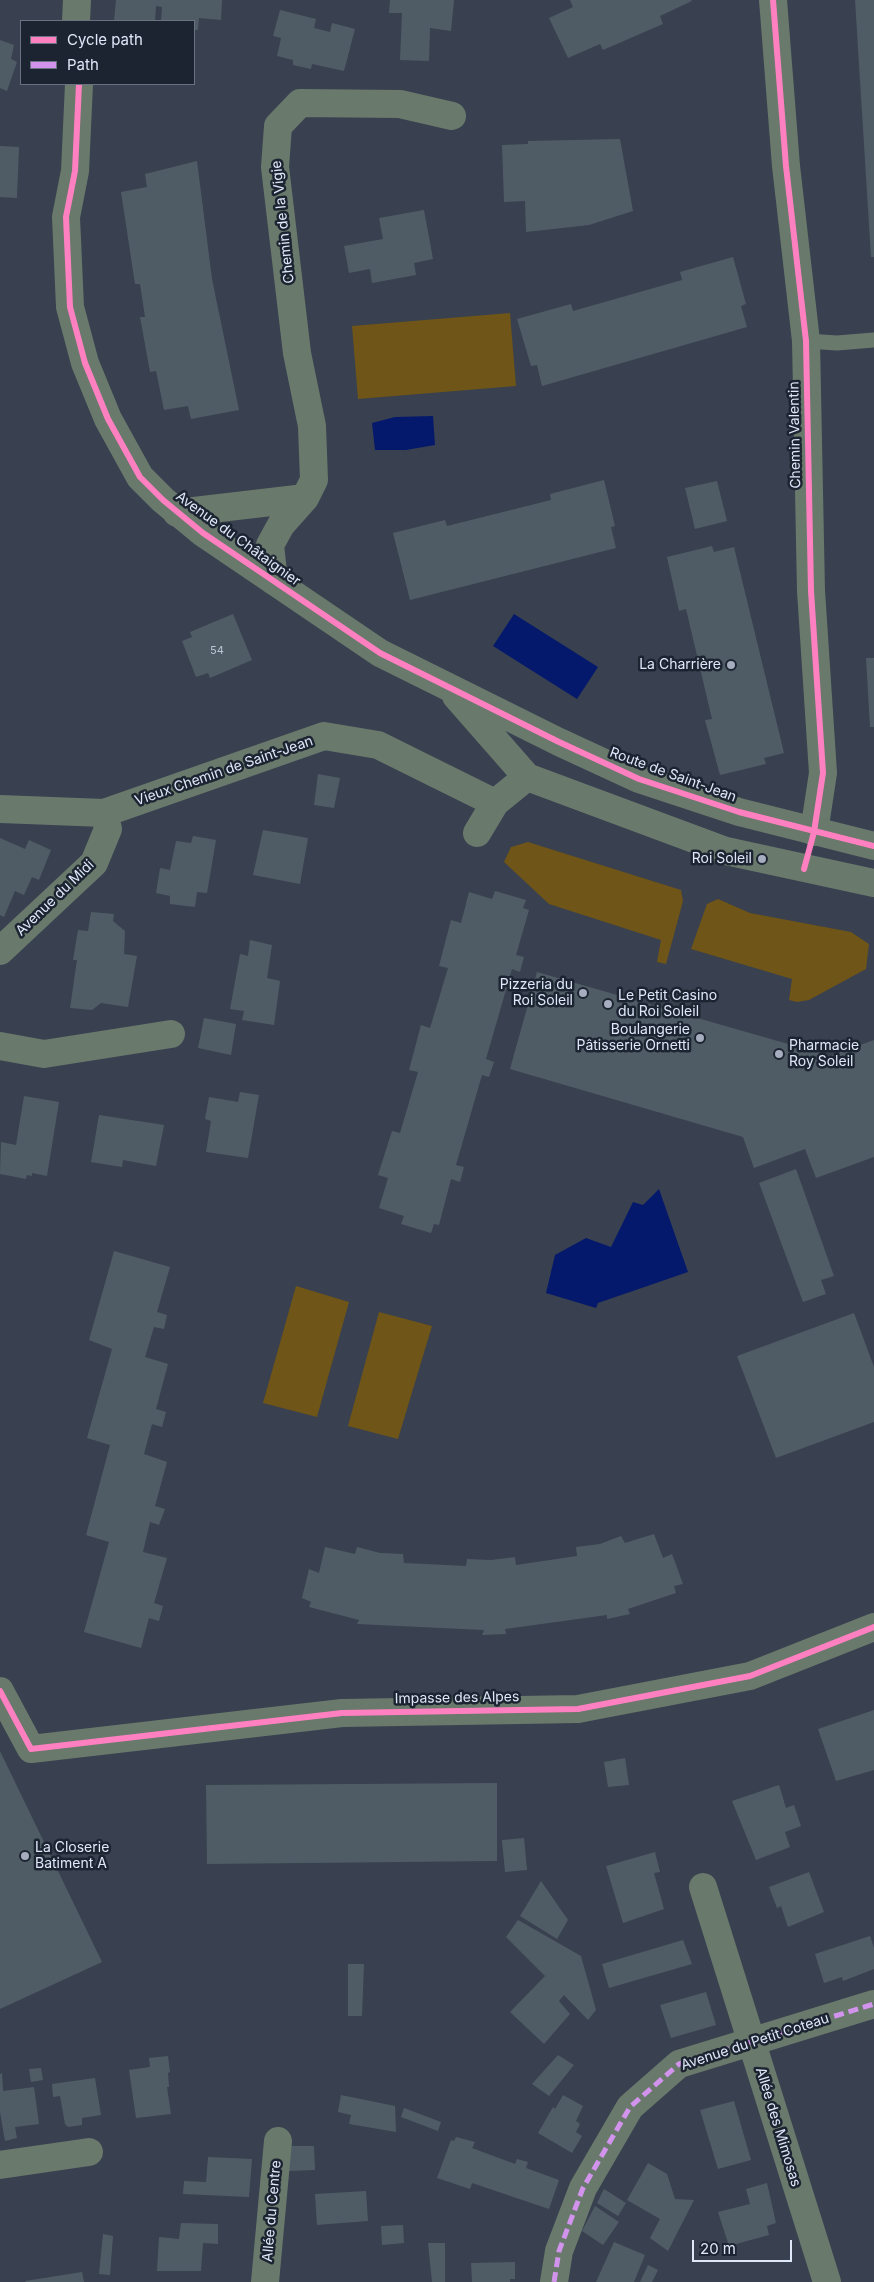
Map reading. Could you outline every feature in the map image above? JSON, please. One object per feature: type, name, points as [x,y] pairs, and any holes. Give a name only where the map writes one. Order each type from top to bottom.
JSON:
[{"type":"street","points":[[76,0],[76,20]]},
{"type":"street","name":"Chemin Valentin","points":[[774,0],[786,166],[806,342],[810,591],[823,773],[814,832],[804,869]]},
{"type":"street","name":"Avenue du Châtaignier","points":[[79,85],[75,171],[66,217],[70,307],[85,363],[108,419],[140,477],[177,513],[274,581],[380,652],[447,685]]},
{"type":"street","name":"Chemin de la Vigie","points":[[274,581],[270,546],[282,525],[305,498],[314,480],[312,426],[297,353],[280,219],[275,167],[278,126],[300,103],[400,104],[452,116]]},
{"type":"street","points":[[177,513],[305,498]]},
{"type":"street","points":[[447,685],[527,777],[726,851],[874,883]]},
{"type":"street","name":"Route de Saint-Jean","points":[[447,685],[559,742],[639,779],[739,812],[874,846]]},
{"type":"street","name":"Vieux Chemin de Saint-Jean","points":[[0,809],[104,812],[324,736],[378,745],[495,803]]},
{"type":"street","points":[[478,833],[495,803],[527,777],[538,747],[605,778],[639,779]]},
{"type":"street","name":"Avenue du Midi","points":[[0,951],[94,862],[108,829],[104,812]]},
{"type":"street","points":[[0,1046],[44,1054],[171,1034]]},
{"type":"street","name":"Impasse des Alpes","points":[[0,1691],[31,1749],[342,1713],[578,1709],[750,1676],[874,1628]]},
{"type":"street","name":"Allée des Mimosas","points":[[703,1887],[827,2282]]},
{"type":"street","name":"Avenue du Petit Coteau","points":[[554,2282],[559,2251],[583,2188],[630,2107],[679,2064],[874,2004]]},
{"type":"street","name":"Allée du Centre","points":[[266,2282],[278,2141]]},
{"type":"street","points":[[0,2165],[89,2152]]},
{"type":"lane","points":[[806,342],[837,343],[874,340]]},
{"type":"shaded area","points":[[510,313],[516,386],[358,399],[352,326]]},
{"type":"shaded area","points":[[433,416],[435,445],[406,450],[375,450],[372,423],[395,417]]},
{"type":"shaded area","points":[[514,614],[598,667],[577,699],[493,646]]},
{"type":"shaded area","points":[[528,842],[681,890],[683,901],[666,964],[657,962],[661,940],[549,904],[504,862],[511,847]]},
{"type":"shaded area","points":[[718,899],[750,913],[851,932],[869,944],[866,969],[809,1000],[797,1002],[789,1000],[792,979],[691,949],[707,904]]},
{"type":"shaded area","points":[[659,1189],[688,1272],[598,1303],[596,1308],[546,1293],[555,1255],[586,1238],[611,1247],[633,1202],[643,1205]]},
{"type":"shaded area","points":[[296,1286],[349,1302],[317,1417],[263,1403]]},
{"type":"shaded area","points":[[379,1312],[432,1326],[398,1439],[348,1426]]},
{"type":"building","points":[[116,0],[222,0],[221,20],[199,18],[198,30],[195,30],[195,20],[161,20],[162,7],[156,6],[155,20],[114,20]]},
{"type":"building","points":[[390,0],[454,0],[451,31],[430,28],[429,61],[400,60],[402,13],[389,13]]},
{"type":"building","points":[[570,0],[692,1],[660,16],[663,24],[603,50],[600,44],[568,58],[549,18],[573,7]]},
{"type":"building","points":[[855,0],[874,0],[874,257],[871,257]]},
{"type":"building","points":[[280,10],[316,19],[314,28],[330,32],[332,23],[355,29],[344,71],[312,64],[311,69],[293,65],[293,60],[277,56],[281,38],[273,36]]},
{"type":"building","points":[[0,40],[14,45],[11,59],[17,62],[7,91],[0,88]]},
{"type":"building","points":[[620,139],[633,211],[589,225],[526,232],[525,201],[504,202],[502,145],[528,144],[528,141]]},
{"type":"building","points":[[0,146],[19,147],[17,198],[0,197]]},
{"type":"building","points":[[197,161],[212,279],[239,410],[191,419],[188,406],[164,410],[156,371],[150,372],[140,317],[145,317],[140,284],[135,284],[121,192],[147,187],[145,174]]},
{"type":"building","points":[[424,210],[433,259],[414,263],[416,275],[372,283],[370,269],[349,273],[344,246],[383,239],[379,218]]},
{"type":"building","points":[[733,257],[746,304],[741,306],[747,327],[542,386],[537,365],[531,366],[517,319],[571,304],[573,311],[682,280],[680,272]]},
{"type":"building","points":[[604,480],[615,526],[611,527],[616,548],[410,600],[393,533],[445,520],[447,526],[551,500],[550,494]]},
{"type":"building","points":[[717,481],[727,521],[695,529],[685,488]]},
{"type":"building","name":"La Charrière","points":[[712,546],[714,552],[734,547],[784,753],[764,758],[766,764],[720,775],[705,720],[712,719],[686,609],[679,611],[667,557]]},
{"type":"building","points":[[233,614],[252,660],[210,678],[208,673],[196,677],[182,641],[192,637],[190,632]]},
{"type":"building","points":[[866,658],[874,658],[874,727],[870,727]]},
{"type":"building","points":[[318,774],[340,778],[334,808],[314,805]]},
{"type":"building","points":[[263,830],[308,838],[300,884],[253,875]]},
{"type":"building","points":[[193,836],[216,840],[207,893],[197,892],[195,907],[170,904],[170,896],[156,893],[160,868],[170,870],[176,841],[191,843]]},
{"type":"building","points":[[0,838],[25,849],[29,840],[51,850],[39,880],[32,877],[24,895],[15,891],[4,917],[0,915]]},
{"type":"building","points":[[495,891],[526,900],[523,908],[529,910],[516,955],[524,957],[520,972],[512,969],[486,1059],[494,1062],[489,1077],[482,1075],[456,1165],[464,1167],[460,1182],[451,1179],[439,1225],[434,1224],[431,1233],[401,1224],[404,1216],[379,1208],[388,1178],[378,1175],[392,1131],[400,1133],[418,1072],[409,1070],[421,1025],[430,1028],[448,968],[439,966],[451,920],[461,923],[469,892],[492,899]]},
{"type":"building","points":[[91,912],[114,914],[113,921],[125,931],[124,954],[137,956],[128,1007],[101,1003],[92,1010],[70,1008],[77,960],[73,960],[78,930],[88,931]]},
{"type":"building","points":[[250,940],[272,945],[267,978],[280,981],[274,1025],[242,1020],[244,1011],[230,1009],[240,954],[248,956]]},
{"type":"building","points":[[537,972],[830,1056],[874,1040],[874,1157],[816,1178],[805,1149],[754,1168],[743,1137],[510,1069]]},
{"type":"building","points":[[204,1018],[236,1024],[231,1055],[198,1048]]},
{"type":"building","points":[[240,1092],[259,1095],[248,1158],[206,1152],[211,1121],[205,1119],[209,1097],[238,1102]]},
{"type":"building","points":[[24,1096],[59,1102],[47,1176],[32,1173],[32,1176],[27,1175],[26,1179],[0,1174],[1,1142],[16,1145]]},
{"type":"building","points":[[99,1115],[164,1125],[156,1166],[123,1160],[122,1167],[91,1162]]},
{"type":"building","points":[[796,1169],[834,1276],[821,1280],[826,1294],[803,1302],[759,1183]]},
{"type":"building","points":[[114,1251],[170,1267],[157,1312],[167,1315],[164,1329],[154,1327],[145,1357],[168,1364],[156,1409],[166,1412],[162,1427],[152,1424],[144,1454],[167,1462],[155,1506],[165,1509],[159,1525],[150,1522],[143,1552],[167,1558],[154,1603],[163,1606],[159,1621],[149,1618],[141,1648],[84,1632],[109,1542],[86,1535],[110,1445],[87,1438],[112,1349],[89,1340]]},
{"type":"building","points":[[854,1313],[874,1367],[874,1422],[776,1458],[737,1356]]},
{"type":"building","points":[[654,1534],[663,1558],[672,1554],[683,1584],[674,1586],[676,1593],[628,1609],[630,1614],[607,1619],[607,1615],[505,1629],[506,1634],[482,1635],[484,1630],[357,1624],[359,1620],[309,1607],[311,1602],[302,1598],[309,1569],[319,1573],[325,1547],[355,1554],[357,1547],[380,1553],[403,1554],[404,1563],[466,1566],[467,1559],[491,1560],[515,1557],[516,1565],[577,1556],[576,1547],[600,1544],[621,1536],[625,1543]]},
{"type":"building","points":[[874,1710],[874,1770],[836,1781],[818,1729]]},
{"type":"building","name":"La Closerie Batiment A","points":[[0,1751],[102,1962],[0,2009]]},
{"type":"building","points":[[625,1758],[629,1785],[608,1787],[604,1762]]},
{"type":"building","points":[[497,1783],[497,1861],[207,1864],[206,1785]]},
{"type":"building","points":[[779,1785],[786,1808],[794,1805],[801,1826],[785,1832],[790,1847],[756,1860],[732,1801]]},
{"type":"building","points":[[524,1838],[527,1870],[505,1872],[502,1840]]},
{"type":"building","points":[[655,1852],[660,1872],[654,1873],[664,1909],[623,1923],[606,1866]]},
{"type":"building","points":[[809,1872],[824,1912],[788,1927],[781,1906],[777,1908],[769,1887]]},
{"type":"building","points":[[541,1881],[568,1920],[557,1939],[520,1916]]},
{"type":"building","points":[[518,1920],[581,1956],[596,2010],[588,2020],[564,1995],[559,2001],[570,2014],[544,2044],[510,2012],[545,1976],[506,1937]]},
{"type":"building","points":[[870,1936],[874,1948],[874,1969],[843,1981],[842,1977],[824,1983],[815,1954]]},
{"type":"building","points":[[683,1940],[692,1964],[609,1988],[602,1964]]},
{"type":"building","points":[[348,1964],[364,1964],[362,2016],[348,2016]]},
{"type":"building","points":[[706,1992],[716,2025],[671,2038],[660,2005]]},
{"type":"building","points":[[558,2055],[574,2065],[549,2096],[532,2084]]},
{"type":"building","points":[[168,2056],[170,2072],[168,2073],[169,2087],[167,2087],[171,2114],[136,2118],[129,2070],[150,2067],[149,2058]]},
{"type":"building","points":[[41,2068],[43,2080],[31,2082],[29,2069]]},
{"type":"building","points":[[2,2073],[3,2091],[34,2087],[39,2124],[15,2127],[17,2138],[5,2141],[0,2112],[0,2074]]},
{"type":"building","points":[[95,2078],[101,2115],[82,2118],[82,2125],[68,2127],[65,2124],[60,2096],[53,2097],[52,2084]]},
{"type":"building","points":[[341,2095],[395,2106],[396,2132],[349,2124],[351,2115],[338,2112]]},
{"type":"building","points":[[563,2095],[583,2106],[576,2121],[580,2124],[576,2132],[582,2136],[572,2153],[538,2133],[553,2107],[555,2109]]},
{"type":"building","points":[[734,2101],[751,2160],[718,2169],[700,2110]]},
{"type":"building","points":[[404,2108],[441,2122],[438,2131],[401,2117]]},
{"type":"building","points":[[456,2137],[475,2142],[472,2148],[515,2164],[517,2159],[528,2162],[526,2168],[559,2180],[549,2209],[472,2183],[470,2189],[437,2178],[451,2140],[454,2141]]},
{"type":"building","points":[[288,2146],[314,2146],[315,2170],[288,2171]]},
{"type":"building","points":[[208,2157],[252,2159],[249,2197],[183,2194],[184,2181],[206,2182]]},
{"type":"building","points":[[648,2163],[667,2174],[675,2199],[694,2200],[668,2251],[650,2238],[660,2219],[627,2200]]},
{"type":"building","points":[[767,2183],[776,2223],[767,2226],[769,2235],[729,2246],[718,2212],[750,2204],[746,2189]]},
{"type":"building","points":[[604,2189],[626,2203],[618,2216],[597,2203]]},
{"type":"building","points":[[366,2191],[368,2221],[317,2225],[315,2194]]},
{"type":"building","points":[[595,2206],[619,2222],[603,2245],[582,2231]]},
{"type":"building","points":[[181,2223],[218,2224],[218,2244],[203,2243],[201,2271],[157,2271],[159,2237],[179,2239]]},
{"type":"building","points":[[403,2225],[404,2243],[382,2245],[381,2226]]},
{"type":"building","points":[[103,2234],[113,2236],[110,2275],[99,2274]]},
{"type":"building","points":[[614,2242],[645,2255],[634,2282],[596,2282]]},
{"type":"building","points":[[428,2243],[445,2243],[445,2282],[432,2282]]},
{"type":"building","points":[[515,2262],[515,2279],[510,2279],[510,2282],[472,2282],[471,2263]]},
{"type":"building","points":[[648,2265],[658,2270],[652,2282],[640,2282]]},
{"type":"building","points":[[82,2272],[84,2282],[25,2281]]},
{"type":"marked path","points":[[554,2282],[559,2251],[583,2188],[630,2107],[679,2064],[874,2004]]},
{"type":"cycle path","points":[[773,0],[786,166],[806,341],[811,591],[823,773],[814,832],[804,869]]},
{"type":"cycle path","points":[[79,85],[75,171],[66,217],[70,307],[85,363],[108,419],[140,477],[163,500],[203,533],[380,653],[559,742],[639,779],[739,812],[874,846]]},
{"type":"cycle path","points":[[0,1691],[31,1749],[342,1713],[578,1709],[750,1676],[874,1627]]},
{"type":"place","name":"La Charrière","points":[[731,665]]},
{"type":"place","name":"Roi Soleil","points":[[762,859]]},
{"type":"place","name":"Pizzeria du Roi Soleil","points":[[583,993]]},
{"type":"place","name":"Le Petit Casino du Roi Soleil","points":[[608,1004]]},
{"type":"place","name":"Boulangerie Pâtisserie Ornetti","points":[[700,1038]]},
{"type":"place","name":"Pharmacie Roy Soleil","points":[[779,1054]]},
{"type":"place","name":"La Closerie Batiment A","points":[[25,1856]]}]
